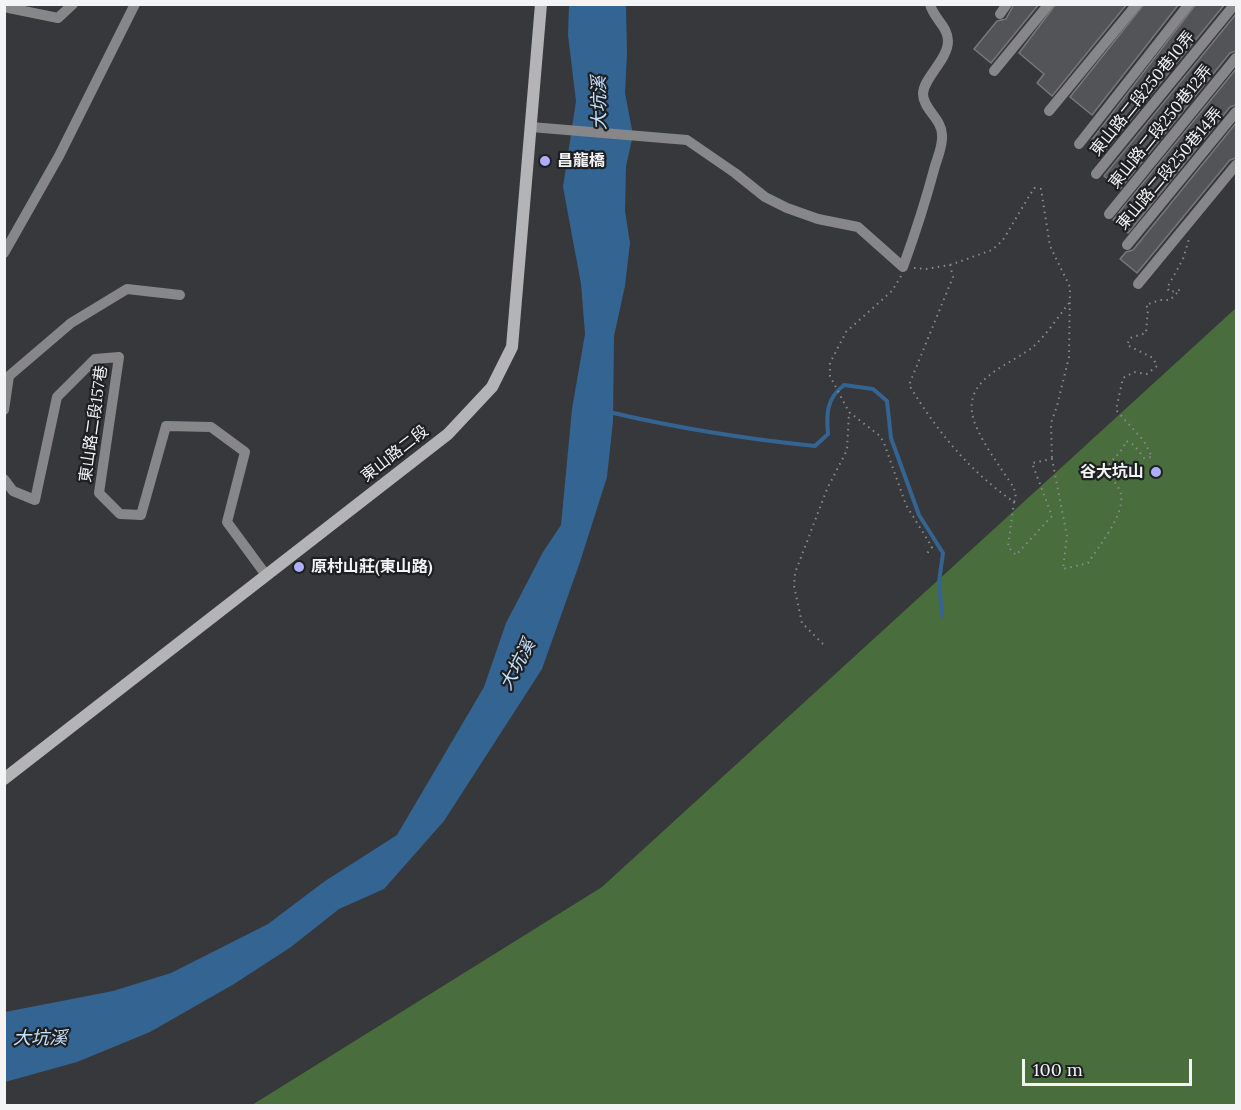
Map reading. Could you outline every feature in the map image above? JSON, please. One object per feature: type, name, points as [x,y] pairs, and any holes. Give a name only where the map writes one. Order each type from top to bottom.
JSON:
[{"type":"main road","name":"東山路二段","points":[[4,779],[448,434],[492,387],[512,347],[541,4]]},
{"type":"street","points":[[4,7],[58,18],[73,4]]},
{"type":"street","points":[[4,253],[59,156],[135,4]]},
{"type":"street","points":[[531,128],[687,140],[765,197],[818,219],[858,227],[903,267],[925,204],[943,138],[942,126],[924,99],[923,91],[943,57],[948,42],[946,31],[931,10],[930,4]]},
{"type":"street","points":[[1000,14],[1007,4]]},
{"type":"street","points":[[994,71],[1049,4]]},
{"type":"street","points":[[1049,111],[1137,4]]},
{"type":"street","points":[[1079,144],[1190,4]]},
{"type":"street","name":"東山路二段250巷10弄","points":[[1096,174],[1235,4]]},
{"type":"street","name":"東山路二段250巷12弄","points":[[1108,214],[1236,58]]},
{"type":"street","name":"東山路二段250巷14弄","points":[[1126,245],[1236,112]]},
{"type":"street","points":[[1138,284],[1236,165]]},
{"type":"street","points":[[4,410],[7,371],[71,323],[127,289],[180,295]]},
{"type":"street","name":"東山路二段157巷","points":[[4,479],[13,491],[35,500],[57,397],[95,359],[119,357],[99,493],[120,514],[141,515],[166,426],[211,427],[245,452],[227,522],[266,575]]},
{"type":"path","points":[[925,556],[932,547],[906,505],[884,443],[880,436],[849,412],[830,376],[830,363],[846,332],[892,291],[901,279],[903,267],[926,269],[950,265],[992,250],[1003,240],[1034,188],[1041,189],[1050,246],[1070,287],[1069,357],[1058,406],[1051,423],[1052,459],[1067,536],[1063,569],[1088,563],[1116,522],[1122,495],[1114,480],[1105,472],[1110,460],[1123,451],[1126,441],[1134,445],[1144,458],[1152,457],[1144,441],[1116,410],[1123,378],[1134,372],[1148,374],[1157,366],[1153,358],[1127,345],[1130,338],[1146,333],[1148,309],[1146,305],[1160,300],[1170,300],[1180,290],[1170,292],[1167,288],[1183,259],[1190,235],[1188,224]]},
{"type":"path","points":[[950,265],[953,277],[909,385],[931,422],[954,449],[991,486],[1014,502]]},
{"type":"path","points":[[1052,459],[1032,463],[1052,516],[1016,555],[1008,547],[1016,498],[1014,488],[979,432],[971,411],[975,392],[991,371],[1035,345],[1069,303]]},
{"type":"path","points":[[823,644],[802,623],[794,586],[795,573],[827,489],[847,450],[849,412]]},
{"type":"green space","points":[[1236,308],[1236,1105],[252,1105],[602,887]]},
{"type":"water","name":"大坑溪","points":[[569,5],[626,5],[625,93],[633,135],[626,166],[625,211],[630,243],[625,286],[614,336],[613,421],[607,477],[542,669],[444,821],[384,889],[339,909],[291,947],[234,984],[150,1032],[77,1062],[5,1082],[5,1012],[113,991],[171,973],[268,924],[325,881],[397,835],[484,687],[506,623],[543,552],[561,525],[572,409],[585,334],[581,284],[563,187],[576,101],[568,35]]},
{"type":"building","points":[[1014,4],[1039,4],[991,63],[974,49],[997,21],[1006,19]]},
{"type":"building","points":[[1056,4],[1127,4],[1052,96],[1037,83],[1044,74],[1019,53]]},
{"type":"building","points":[[1144,4],[1179,4],[1092,115],[1070,97]]},
{"type":"building","points":[[1196,4],[1225,4],[1104,152],[1091,141]]},
{"type":"building","points":[[1236,14],[1236,51],[1230,53],[1120,189],[1104,176]]},
{"type":"building","points":[[1236,69],[1236,105],[1230,107],[1128,233],[1113,220]]},
{"type":"building","points":[[1236,123],[1236,158],[1230,160],[1137,273],[1120,259],[1126,252],[1133,250]]},
{"type":"waterway","points":[[609,412],[712,432],[815,446],[828,434],[829,406],[838,390],[844,385],[873,389],[887,401],[891,438],[919,515],[943,553],[939,582],[942,616]]},
{"type":"place","name":"昌龍橋","points":[[545,161]]},
{"type":"place","name":"谷大坑山","points":[[1156,472]]},
{"type":"place","name":"原村山莊(東山路)","points":[[299,567]]}]
